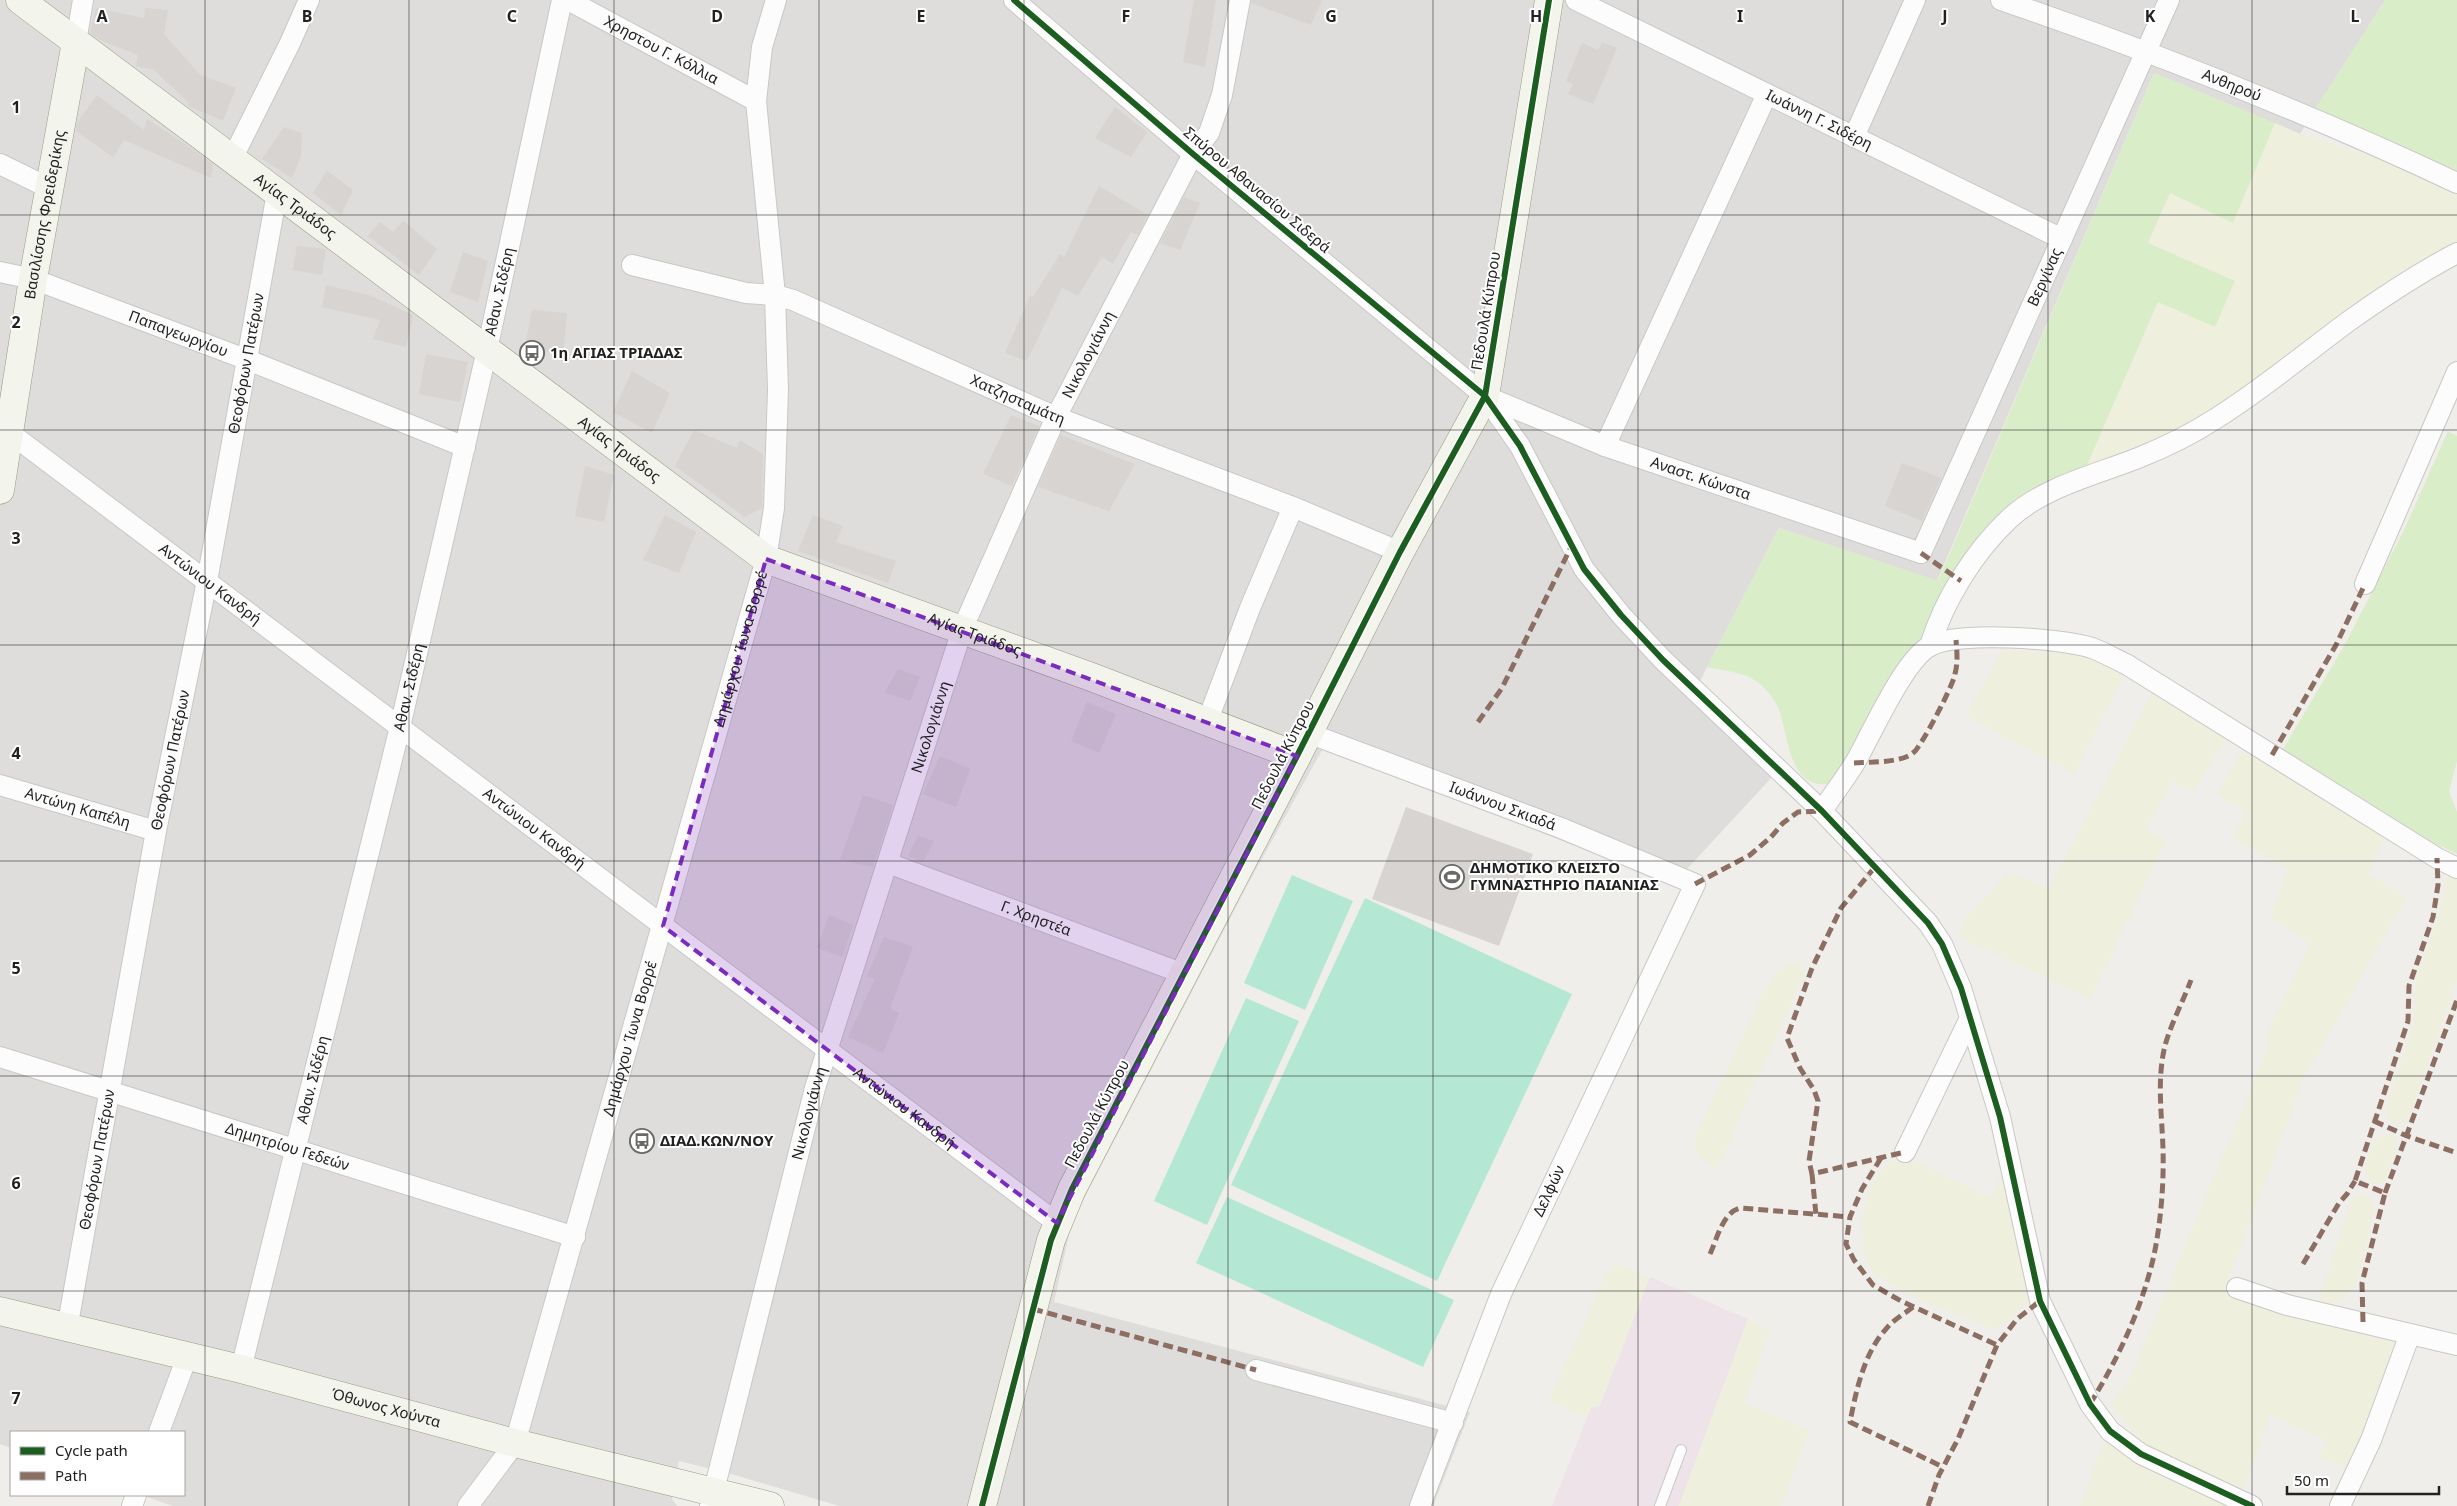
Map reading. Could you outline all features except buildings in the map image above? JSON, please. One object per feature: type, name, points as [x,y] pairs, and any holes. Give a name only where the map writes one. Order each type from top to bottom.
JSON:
[{"type":"street","name":"Αγίας Τριάδος","points":[[20,0],[766,559],[1207,722],[1302,745]]},
{"type":"street","name":"Βασιλίσσης Φρειδερίκης","points":[[0,490],[5,437],[83,0]]},
{"type":"street","points":[[232,159],[290,43],[309,0]]},
{"type":"street","name":"Αθαν. Σιδέρη","points":[[240,1369],[400,727],[487,350],[562,0]]},
{"type":"street","name":"Χρηστου Γ. Κόλλια","points":[[568,0],[756,101]]},
{"type":"street","name":"Δημάρχου Ίωνα Βορρέ","points":[[468,1506],[515,1443],[766,559],[774,508],[778,390],[774,295],[756,101],[762,47],[776,0]]},
{"type":"street","name":"Σπύρου Αθανασίου Σιδερά","points":[[1014,0],[1194,154],[1485,396]]},
{"type":"street","name":"Νικολογιάννη","points":[[712,1499],[815,1088],[962,630],[1056,417],[1194,154],[1208,133],[1222,95],[1240,0]]},
{"type":"street","name":"Πεδουλά Κύπρου","points":[[982,1506],[1057,1223],[1072,1189],[1400,552],[1485,396],[1549,0]]},
{"type":"street","name":"Ιωάννη Γ. Σιδέρη","points":[[1576,0],[2062,239]]},
{"type":"street","points":[[1854,137],[1915,0]]},
{"type":"street","name":"Ανθηρού","points":[[2001,0],[2146,52],[2375,144],[2457,183]]},
{"type":"street","name":"Βεργίνας","points":[[1921,553],[2169,0]]},
{"type":"street","points":[[1605,446],[1767,94]]},
{"type":"street","points":[[0,164],[49,188]]},
{"type":"street","name":"Θεοφόρων Πατέρων","points":[[67,1329],[156,831],[207,582],[277,193]]},
{"type":"street","points":[[1822,811],[1854,763],[1908,667],[1930,646],[1937,622],[1961,580],[1984,548],[2009,519],[2038,498],[2141,457],[2214,420],[2263,388],[2347,322],[2400,285],[2457,253]]},
{"type":"street","name":"Χατζησταμάτη","points":[[632,265],[746,293],[774,295],[793,300],[1056,417],[1293,507],[1400,552]]},
{"type":"street","name":"Παπαγεωργίου","points":[[0,272],[33,279],[248,360],[465,447]]},
{"type":"street","points":[[2365,584],[2457,372]]},
{"type":"street","points":[[1485,396],[1520,446],[1584,570],[1614,607],[1662,660],[1822,811],[1928,923],[1942,944],[1961,988],[2000,1117],[2040,1301],[2090,1404],[2110,1431],[2141,1454],[2252,1506]]},
{"type":"street","name":"Αναστ. Κώνστα","points":[[1485,396],[1605,446],[1921,553]]},
{"type":"street","name":"Αντώνιου Κανδρή","points":[[5,437],[207,582],[1057,1223]]},
{"type":"street","points":[[1207,722],[1250,608],[1293,507]]},
{"type":"street","points":[[1930,646],[1956,640],[2003,637],[2056,641],[2091,648],[2126,664],[2437,858],[2457,868]]},
{"type":"street","name":"Ιωάννου Σκιαδά","points":[[1302,745],[1561,828],[1695,884]]},
{"type":"street","name":"Αντώνη Καπέλη","points":[[0,785],[156,831]]},
{"type":"street","name":"Γ. Χρηστέα","points":[[888,863],[1184,974]]},
{"type":"street","name":"Δελφών","points":[[1420,1506],[1501,1294],[1695,884]]},
{"type":"street","points":[[1905,1152],[1970,1018]]},
{"type":"street","name":"Δημητρίου Γεδεών","points":[[0,1057],[575,1237]]},
{"type":"street","points":[[2237,1288],[2287,1305],[2457,1345]]},
{"type":"street","name":"Όθωνος Χούντα","points":[[0,1311],[67,1329],[240,1369],[515,1443],[712,1499],[770,1506]]},
{"type":"street","points":[[2340,1506],[2371,1440],[2410,1334]]},
{"type":"street","points":[[159,1431],[187,1357]]},
{"type":"street","points":[[1256,1370],[1453,1423]]},
{"type":"street","points":[[2328,1506],[2352,1480]]},
{"type":"lane","points":[[1660,1506],[1681,1450]]},
{"type":"highlighted area","points":[[766,559],[1297,756],[1057,1223],[663,926]]},
{"type":"shaded area","points":[[0,0],[2385,0],[2300,134],[2154,73],[1937,581],[1779,528],[1700,681],[1785,763],[1674,883],[1322,750],[1247,886],[1072,1222],[1054,1302],[1470,1412],[1433,1506],[839,1506],[735,1475],[679,1461],[672,1499],[677,1506],[173,1506],[144,1496],[185,1496],[185,1431],[10,1431],[10,1448],[0,1444]]},
{"type":"shaded area","points":[[1650,1277],[1748,1319],[1679,1506],[1552,1506],[1591,1408],[1600,1405]]},
{"type":"green space","points":[[2385,0],[2457,0],[2457,170],[2314,111]]},
{"type":"green space","points":[[2154,73],[2275,123],[2233,223],[2170,193],[2148,243],[2235,281],[2215,327],[2158,302],[2084,472],[2036,494],[1962,573],[1909,658],[1837,782],[1821,784],[1809,781],[1800,773],[1794,762],[1778,707],[1766,690],[1753,679],[1730,671],[1707,667],[1779,528],[1938,581]]},
{"type":"green space","points":[[2275,123],[2300,134],[2371,156],[2457,193],[2457,249],[2215,415],[2084,472],[2158,302],[2235,281],[2147,244],[2170,193],[2233,223]]},
{"type":"green space","points":[[2448,431],[2457,436],[2457,761],[2449,792],[2457,812],[2457,854],[2430,841],[2283,749],[2344,646],[2404,530]]},
{"type":"green space","points":[[2002,650],[2072,654],[2109,664],[2124,676],[2074,774],[1966,716]]},
{"type":"green space","points":[[2153,691],[2227,737],[2192,793],[2173,780],[2147,829],[2166,841],[2090,999],[1958,936],[1963,920],[2009,873],[2049,888]]},
{"type":"green space","points":[[2242,750],[2385,837],[2368,874],[2407,897],[2303,1080],[2225,1289],[2402,1340],[2350,1470],[2320,1457],[2325,1440],[2270,1415],[2244,1490],[2144,1445],[2110,1403],[2128,1382],[2270,1043],[2264,1040],[2310,943],[2271,917],[2288,869],[2232,838],[2246,812],[2217,794]]},
{"type":"green space","points":[[1292,875],[1353,901],[1305,1010],[1244,983]]},
{"type":"green space","points":[[2449,875],[2457,876],[2457,980],[2410,1114],[2405,1124],[2393,1123],[2386,1114],[2387,1105],[2413,1026],[2415,991],[2419,972],[2440,913],[2445,881]]},
{"type":"green space","points":[[1365,898],[1572,994],[1437,1281],[1231,1185]]},
{"type":"green space","points":[[1791,962],[1800,964],[1805,973],[1719,1165],[1715,1168],[1699,1157],[1694,1144],[1697,1132],[1762,995],[1777,972]]},
{"type":"green space","points":[[1246,998],[1299,1021],[1207,1225],[1154,1201]]},
{"type":"green space","points":[[2385,1135],[2393,1135],[2398,1140],[2397,1147],[2384,1183],[2376,1184],[2369,1180],[2365,1174],[2366,1164],[2375,1140]]},
{"type":"green space","points":[[1912,1160],[1991,1198],[2006,1163],[2031,1300],[1995,1330],[1909,1295],[1874,1273],[1864,1256],[1862,1221],[1869,1190],[1880,1172],[1891,1161]]},
{"type":"green space","points":[[2366,1195],[2372,1200],[2375,1207],[2356,1286],[2332,1306],[2317,1305],[2352,1198]]},
{"type":"green space","points":[[1227,1197],[1454,1300],[1423,1367],[1196,1263]]},
{"type":"green space","points":[[1616,1264],[1650,1277],[1600,1405],[1591,1408],[1587,1418],[1549,1400],[1608,1270]]},
{"type":"green space","points":[[1748,1319],[1770,1330],[1744,1403],[1809,1430],[1782,1506],[1679,1506]]},
{"type":"green space","points":[[2105,1440],[2139,1460],[2240,1506],[2080,1506]]},
{"type":"marked path","points":[[1478,722],[1502,688],[1572,545]]},
{"type":"marked path","points":[[1921,553],[1961,581]]},
{"type":"marked path","points":[[2272,755],[2336,645],[2365,584]]},
{"type":"marked path","points":[[1854,763],[1894,760],[1909,756],[1914,752],[1930,727],[1953,681],[1957,662],[1956,640]]},
{"type":"marked path","points":[[1695,884],[1750,855],[1771,837],[1783,823],[1798,812],[1821,811]]},
{"type":"marked path","points":[[2363,1322],[2362,1283],[2385,1193],[2355,1181],[2408,1021],[2409,986],[2433,917],[2438,885],[2437,858]]},
{"type":"marked path","points":[[1875,867],[1841,908],[1812,968],[1787,1038],[1800,1068],[1814,1090],[1818,1101],[1809,1161],[1812,1174],[1905,1152]]},
{"type":"marked path","points":[[2090,1404],[2111,1368],[2128,1332],[2143,1294],[2154,1255],[2163,1175],[2160,1087],[2162,1062],[2169,1032],[2191,980]]},
{"type":"marked path","points":[[2385,1193],[2457,1000]]},
{"type":"marked path","points":[[2374,1121],[2407,1136],[2457,1153]]},
{"type":"marked path","points":[[1881,1158],[1862,1189],[1850,1217],[1846,1244],[1854,1260],[1873,1285],[1901,1301],[1997,1345]]},
{"type":"marked path","points":[[1812,1174],[1816,1215]]},
{"type":"marked path","points":[[2303,1264],[2339,1203],[2355,1181]]},
{"type":"marked path","points":[[1710,1254],[1725,1220],[1735,1210],[1741,1208],[1850,1217]]},
{"type":"marked path","points":[[1928,1506],[1939,1475],[1958,1439],[1997,1345],[2017,1319],[2040,1301]]},
{"type":"marked path","points":[[1913,1307],[1889,1326],[1872,1349],[1858,1385],[1850,1422],[1943,1467]]},
{"type":"marked path","points":[[1033,1309],[1256,1370]]},
{"type":"cycle path","points":[[1014,0],[1193,154],[1485,396],[1520,446],[1584,569],[1621,615],[1663,660],[1822,811],[1928,923],[1942,944],[1961,988],[2000,1117],[2040,1301],[2090,1404],[2110,1431],[2141,1454],[2252,1506]]},
{"type":"cycle path","points":[[982,1506],[1051,1240],[1072,1189],[1297,756],[1400,552],[1485,396],[1549,0]]},
{"type":"place","name":"1η ΑΓΙΑΣ ΤΡΙΑΔΑΣ","points":[[532,353]]},
{"type":"place","name":"ΔΗΜΟΤΙΚΟ ΚΛΕΙΣΤΟ ΓΥΜΝΑΣΤΗΡΙΟ ΠΑΙΑΝΙΑΣ","points":[[1452,877]]},
{"type":"place","name":"ΔΙΑΔ.ΚΩΝ/ΝΟΥ","points":[[642,1141]]}]
